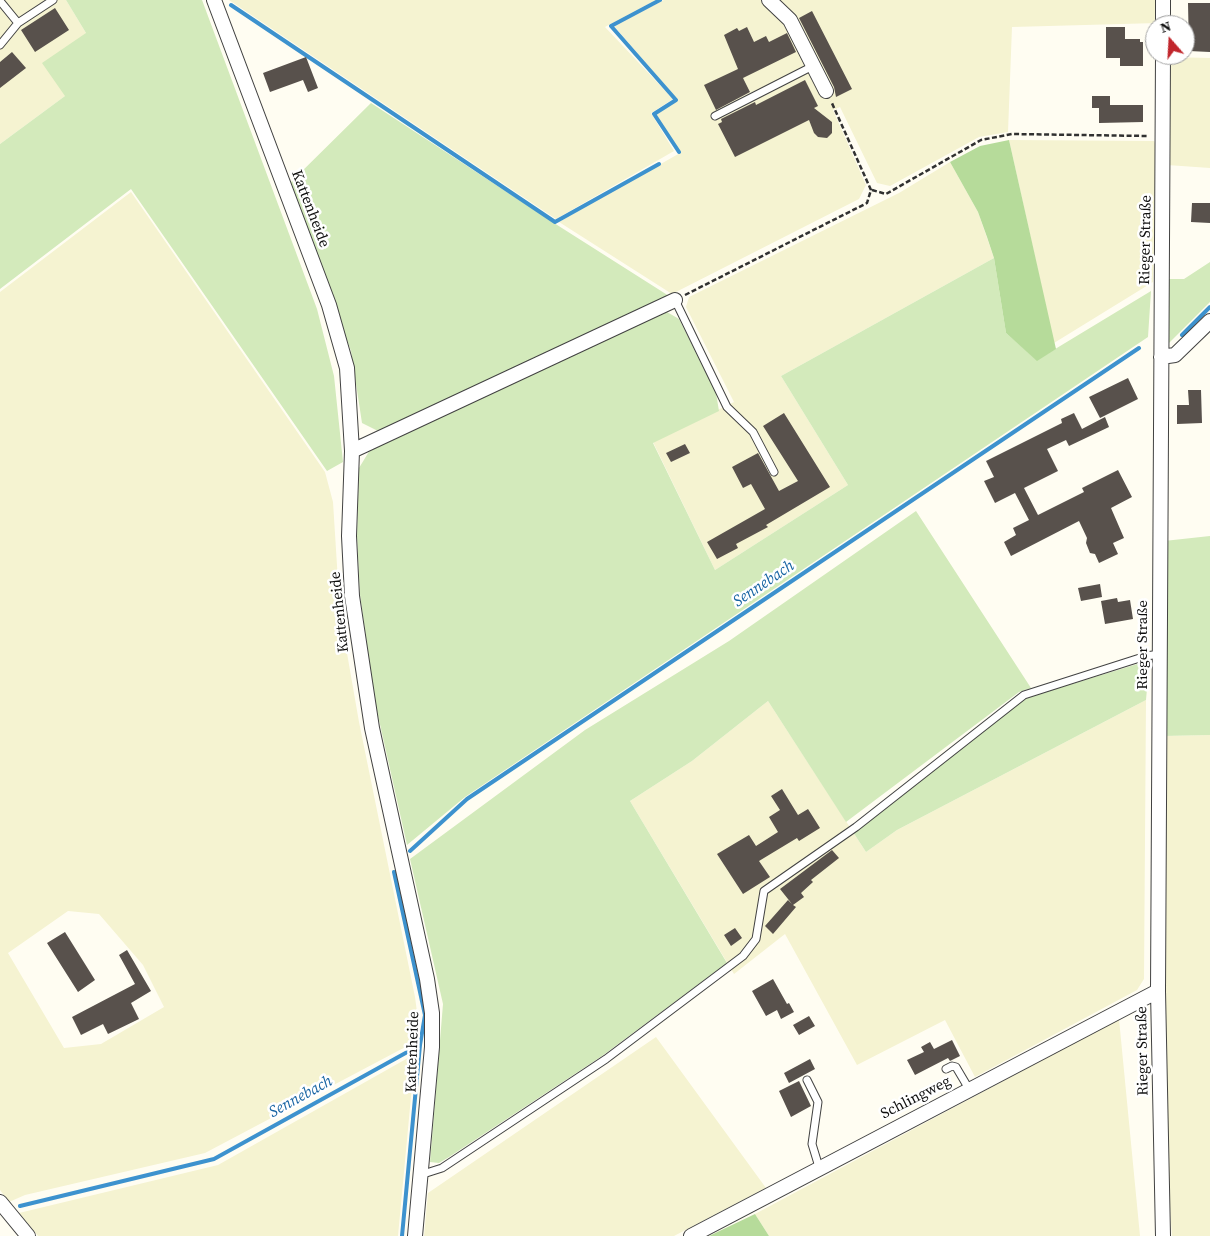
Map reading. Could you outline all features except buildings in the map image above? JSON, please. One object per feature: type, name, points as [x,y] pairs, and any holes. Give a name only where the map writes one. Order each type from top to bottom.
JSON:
[{"type":"street","name":"Kattenheide","points":[[214,0],[330,305],[347,368],[352,450],[349,536],[352,596],[372,728],[427,979],[432,1013],[432,1047],[415,1236]]},
{"type":"street","points":[[769,0],[790,20],[826,91]]},
{"type":"street","points":[[1163,15],[1164,0]]},
{"type":"street","name":"Rieger Straße","points":[[1163,65],[1158,991],[1163,1236]]},
{"type":"street","points":[[352,450],[675,300]]},
{"type":"street","points":[[1161,357],[1175,355],[1210,321]]},
{"type":"street","name":"Schlingweg","points":[[691,1236],[819,1167],[1158,991]]},
{"type":"street","points":[[0,1202],[28,1236]]},
{"type":"lane","points":[[0,45],[18,23],[53,0]]},
{"type":"lane","points":[[0,1],[18,23]]},
{"type":"lane","points":[[715,116],[813,66]]},
{"type":"lane","points":[[675,300],[727,407],[752,432],[774,472]]},
{"type":"lane","points":[[420,1175],[442,1168],[606,1059],[742,956],[756,938],[764,890],[856,827],[1024,695],[1146,656],[1160,654]]},
{"type":"lane","points":[[946,1070],[952,1066],[956,1067],[969,1089]]},
{"type":"lane","points":[[807,1080],[818,1102],[812,1144],[819,1167]]},
{"type":"path","points":[[675,300],[867,203],[871,190],[826,91]]},
{"type":"path","points":[[871,190],[886,194],[981,140],[1012,134],[1163,136]]},
{"type":"shaded area","points":[[0,0],[66,0],[86,33],[65,96],[0,144]]},
{"type":"shaded area","points":[[229,0],[656,0],[605,27],[673,99],[651,113],[674,151],[556,219]]},
{"type":"shaded area","points":[[664,0],[762,0],[782,19],[778,0],[1158,0],[1158,15],[1145,15],[1145,23],[1012,27],[1008,132],[979,137],[890,186],[877,183],[840,107],[833,110],[866,185],[859,199],[672,294],[559,222],[680,153],[656,114],[678,100],[614,26]]},
{"type":"shaded area","points":[[1195,58],[1210,58],[1210,168],[1167,165],[1168,65],[1195,65]]},
{"type":"shaded area","points":[[1009,140],[1154,141],[1156,145],[1153,282],[1054,343]]},
{"type":"shaded area","points":[[950,162],[978,212],[994,258],[781,376],[848,485],[715,570],[653,442],[734,402],[686,307],[689,297],[899,193]]},
{"type":"shaded area","points":[[131,192],[325,472],[333,502],[340,613],[359,722],[415,997],[419,1027],[413,1043],[205,1153],[25,1195],[9,1202],[0,1190],[0,292]],"holes":[[[68,911],[99,914],[143,965],[164,1007],[101,1044],[64,1048],[8,953]]]},
{"type":"shaded area","points":[[1146,700],[1144,979],[1137,990],[975,1077],[945,1020],[857,1065],[785,934],[734,974],[630,801],[692,761],[768,701],[866,852],[897,830]]},
{"type":"shaded area","points":[[1210,735],[1210,1236],[1172,1236],[1169,1194],[1164,996],[1163,736]]},
{"type":"shaded area","points":[[1119,1019],[1140,1236],[769,1236],[755,1214]]},
{"type":"shaded area","points":[[656,1037],[766,1188],[674,1236],[424,1236],[428,1193]]},
{"type":"shaded area","points":[[415,1054],[398,1236],[38,1236],[19,1213],[218,1165]]},
{"type":"green space","points":[[66,0],[202,0],[317,309],[334,376],[343,462],[327,471],[131,189],[0,289],[0,144],[65,96],[42,63],[86,33]]},
{"type":"green space","points":[[371,103],[669,296],[380,432],[362,423],[351,351],[289,184]]},
{"type":"green space","points":[[1009,140],[1056,349],[1037,361],[1006,333],[994,258],[978,212],[950,162],[980,146]]},
{"type":"green space","points":[[994,258],[1006,333],[1037,360],[1151,291],[1148,337],[465,797],[407,845],[375,702],[360,595],[357,536],[359,468],[373,445],[653,312],[667,312],[679,319],[716,393],[719,411],[653,443],[715,570],[848,485],[781,376]]},
{"type":"green space","points":[[1210,262],[1210,302],[1167,345],[1167,279],[1184,279]]},
{"type":"green space","points":[[916,511],[1031,688],[1019,692],[846,822],[768,701],[692,761],[630,801],[727,963],[602,1056],[449,1157],[439,1163],[430,1162],[443,1004],[410,859],[585,730],[729,641]]},
{"type":"green space","points":[[1210,536],[1210,735],[1163,736],[1164,541]]},
{"type":"green space","points":[[1144,662],[1149,665],[1146,700],[897,830],[866,852],[853,832],[1026,698]]},
{"type":"green space","points":[[755,1214],[769,1236],[709,1236]]},
{"type":"waterway","points":[[660,0],[611,26],[676,100],[654,114],[679,152]]},
{"type":"waterway","points":[[231,5],[555,222],[659,164]]},
{"type":"waterway","name":"Sennebach","points":[[1182,335],[1210,307]]},
{"type":"waterway","name":"Sennebach","points":[[410,851],[467,799],[1139,348]]},
{"type":"waterway","name":"Sennebach","points":[[20,1206],[214,1159],[420,1045],[425,1015],[394,872]]},
{"type":"waterway","points":[[402,1236],[420,1045]]}]
